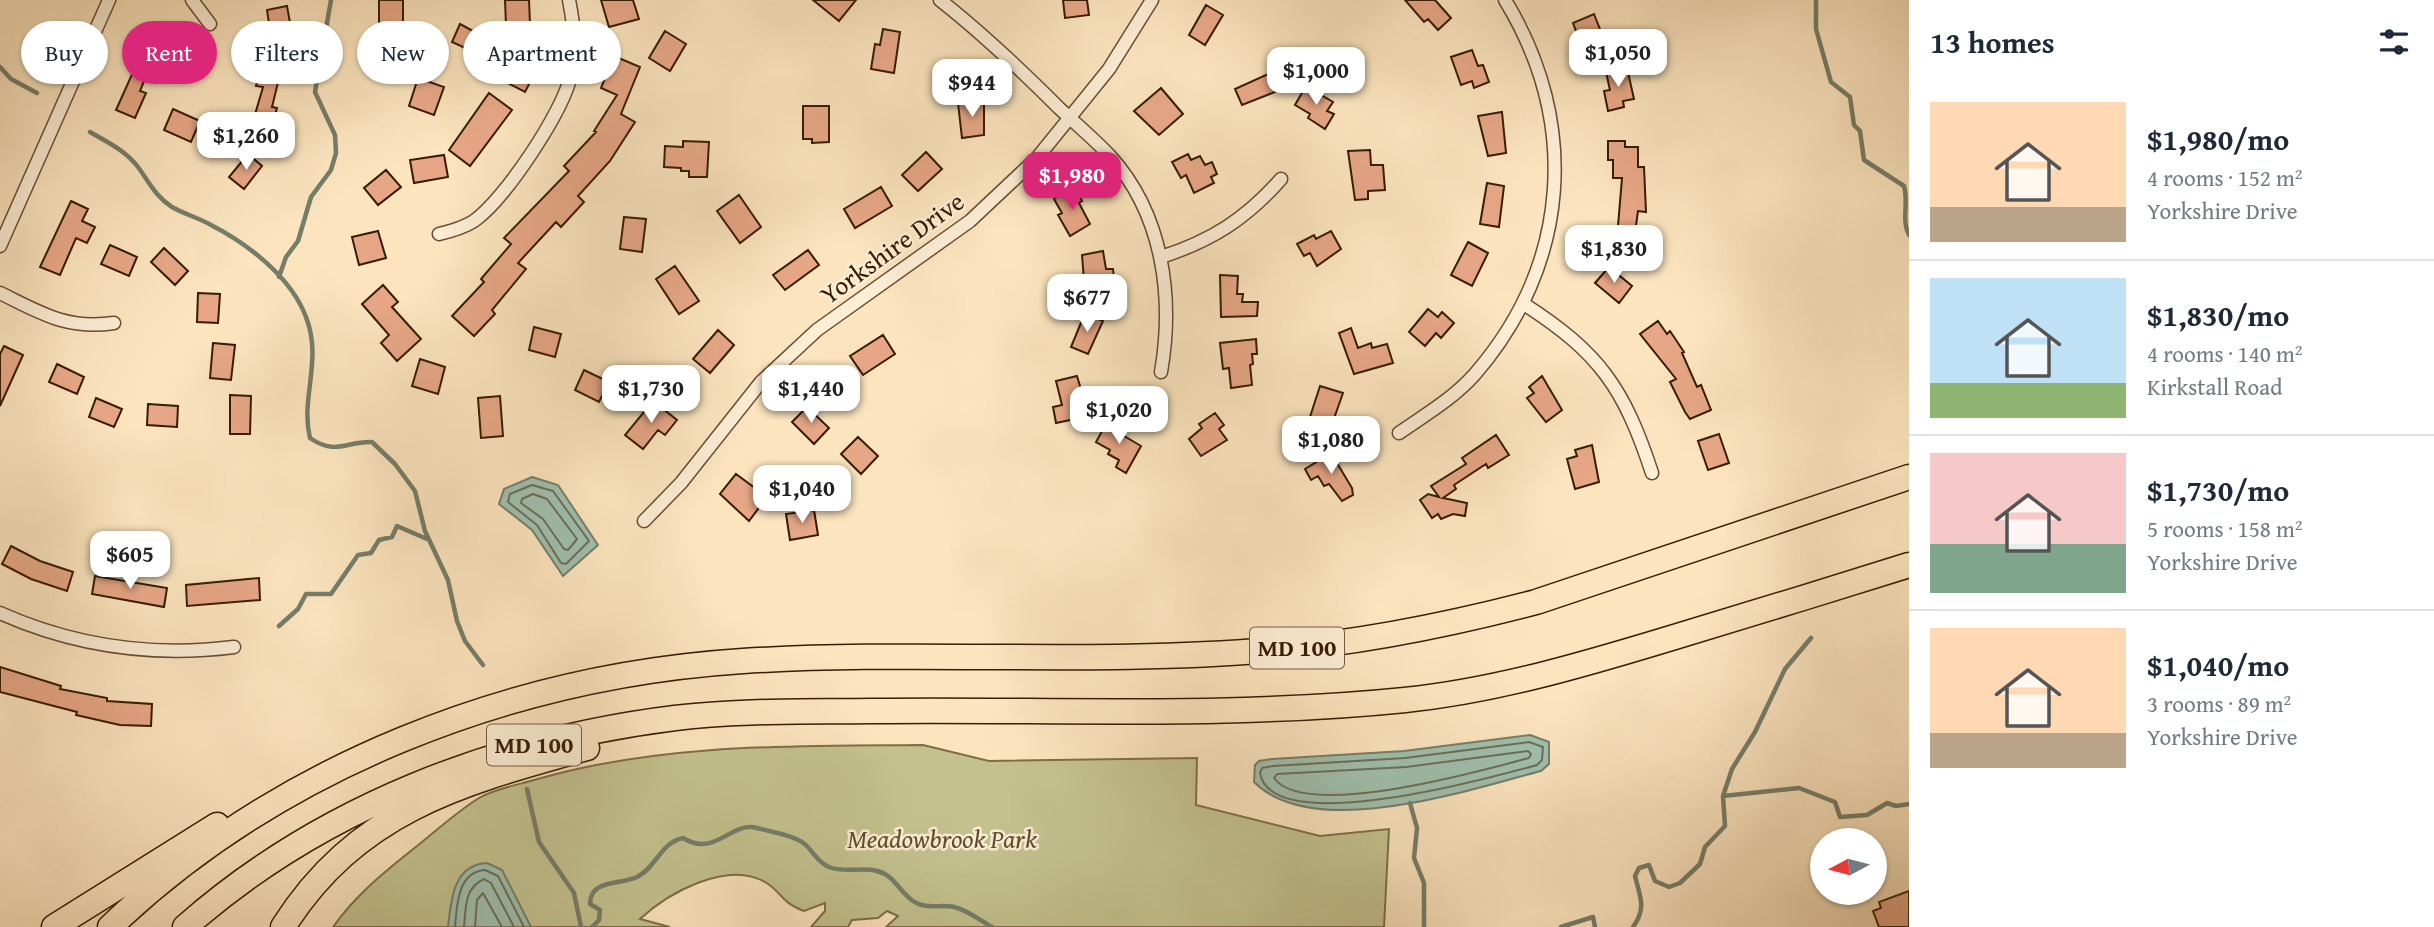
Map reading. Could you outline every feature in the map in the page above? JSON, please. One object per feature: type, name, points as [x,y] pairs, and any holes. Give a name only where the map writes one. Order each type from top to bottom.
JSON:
[{"type":"highway","name":"MD 100","points":[[110,927],[132,906],[227,834],[325,776],[396,741],[532,694],[671,668],[745,661],[1268,651],[1402,633],[1536,603],[1905,479]]},
{"type":"highway","name":"MD 100","points":[[185,927],[253,873],[345,818],[427,780],[522,749],[613,727],[747,712],[1270,708],[1410,700],[1554,672],[1909,565]]},
{"type":"highway","points":[[283,927],[303,896],[335,860],[376,828],[424,802],[478,781],[602,744],[679,726],[748,718],[928,710]]},
{"type":"highway","points":[[54,927],[180,846],[250,807],[325,776]]},
{"type":"street","points":[[0,246],[109,0]]},
{"type":"street","points":[[192,0],[208,21]]},
{"type":"street","points":[[439,234],[459,229],[489,208],[547,131],[571,75],[575,49],[569,0]]},
{"type":"street","points":[[940,0],[1011,60],[1110,156],[1127,179],[1152,227],[1161,257],[1168,315],[1161,372]]},
{"type":"street","name":"Yorkshire Drive","points":[[644,521],[681,483],[761,382],[817,330],[970,221],[1037,158],[1109,69],[1152,0]]},
{"type":"street","points":[[1399,433],[1473,376],[1524,304],[1548,237],[1555,169],[1548,96],[1533,52],[1505,0]]},
{"type":"street","points":[[1161,257],[1221,233],[1260,203],[1281,179]]},
{"type":"street","points":[[0,293],[60,322],[85,326],[114,323]]},
{"type":"street","points":[[1524,304],[1562,328],[1605,371],[1623,397],[1652,473]]},
{"type":"street","points":[[0,613],[94,644],[173,651],[234,647]]},
{"type":"green space","name":"Meadowbrook Park","points":[[923,745],[989,761],[1197,758],[1196,805],[1320,836],[1389,829],[1384,927],[886,927],[898,916],[887,911],[878,918],[852,920],[848,927],[811,927],[825,911],[825,903],[804,911],[790,904],[765,882],[750,876],[733,875],[699,882],[682,890],[640,919],[670,927],[333,927],[360,895],[391,867],[462,810],[479,798],[499,790],[582,768],[679,753],[776,747]]},
{"type":"water","points":[[532,477],[558,485],[598,545],[563,576],[532,530],[499,504],[504,489]]},
{"type":"water","points":[[1530,735],[1549,742],[1549,764],[1541,771],[1434,799],[1393,806],[1352,810],[1314,808],[1281,800],[1254,782],[1255,765],[1259,761],[1404,751]]},
{"type":"water","points":[[487,863],[502,870],[531,927],[448,927],[453,895],[461,877],[476,865]]},
{"type":"building","points":[[379,0],[403,0],[403,21],[379,21]]},
{"type":"building","points":[[505,0],[529,0],[530,21],[506,21]]},
{"type":"building","points":[[601,0],[633,0],[639,19],[621,24],[621,21],[607,21]]},
{"type":"building","points":[[813,0],[856,0],[839,21]]},
{"type":"building","points":[[1063,0],[1087,0],[1089,15],[1065,18]]},
{"type":"building","points":[[1405,0],[1435,0],[1451,18],[1438,30],[1428,19],[1424,22]]},
{"type":"building","points":[[1206,5],[1223,15],[1205,45],[1189,35]]},
{"type":"building","points":[[287,6],[290,21],[269,21],[267,10]]},
{"type":"building","points":[[1594,14],[1603,37],[1598,39],[1603,53],[1587,60],[1573,23]]},
{"type":"building","points":[[460,24],[463,26],[463,47],[452,42]]},
{"type":"building","points":[[883,29],[900,32],[894,73],[871,69],[875,44],[880,45]]},
{"type":"building","points":[[665,31],[686,44],[670,71],[649,58]]},
{"type":"building","points":[[1472,50],[1478,66],[1483,65],[1489,82],[1474,88],[1472,81],[1461,85],[1451,57]]},
{"type":"building","points":[[621,59],[640,67],[621,114],[635,122],[610,161],[578,196],[584,202],[561,227],[556,222],[518,263],[526,269],[492,310],[495,314],[474,336],[452,316],[484,282],[481,279],[511,244],[504,238],[569,171],[564,166],[596,132],[594,131],[617,95],[601,88],[603,84],[621,84]]},
{"type":"building","points":[[1627,68],[1634,99],[1623,101],[1624,107],[1608,111],[1604,91],[1610,90],[1606,72]]},
{"type":"building","points":[[1268,74],[1275,92],[1242,105],[1235,89]]},
{"type":"building","points":[[128,84],[143,84],[140,91],[146,93],[135,118],[116,110]]},
{"type":"building","points":[[278,84],[272,107],[277,108],[268,140],[249,135],[263,87],[256,86]]},
{"type":"building","points":[[416,84],[444,87],[434,115],[409,106]]},
{"type":"building","points":[[510,84],[529,84],[525,92]]},
{"type":"building","points":[[1306,86],[1333,102],[1327,111],[1334,114],[1325,129],[1308,118],[1310,114],[1295,105]]},
{"type":"building","points":[[1161,88],[1183,114],[1159,135],[1134,111]]},
{"type":"building","points":[[489,93],[512,110],[470,166],[449,150]]},
{"type":"building","points":[[984,100],[984,135],[962,138],[958,103]]},
{"type":"building","points":[[803,106],[829,106],[829,142],[812,143],[812,139],[803,139]]},
{"type":"building","points":[[173,109],[200,121],[191,142],[164,130]]},
{"type":"building","points":[[1502,112],[1506,153],[1488,156],[1478,116]]},
{"type":"building","points":[[683,141],[709,142],[707,177],[689,177],[689,171],[664,167],[665,146],[683,147]]},
{"type":"building","points":[[1608,141],[1625,141],[1625,147],[1638,147],[1638,167],[1644,167],[1646,212],[1638,211],[1634,240],[1617,238],[1622,178],[1613,178],[1613,160],[1608,160]]},
{"type":"building","points":[[1370,150],[1371,165],[1383,165],[1385,190],[1368,191],[1368,199],[1355,200],[1348,151]]},
{"type":"building","points":[[926,152],[942,169],[918,191],[902,175]]},
{"type":"building","points":[[248,154],[262,166],[244,189],[229,177]]},
{"type":"building","points":[[1188,154],[1191,160],[1200,156],[1205,165],[1212,162],[1217,174],[1211,177],[1214,183],[1194,193],[1186,175],[1181,178],[1172,162]]},
{"type":"building","points":[[444,155],[448,177],[414,183],[410,160]]},
{"type":"building","points":[[386,170],[401,187],[378,205],[364,188]]},
{"type":"building","points":[[1487,183],[1504,186],[1499,227],[1480,224]]},
{"type":"building","points":[[881,187],[892,206],[855,228],[844,209]]},
{"type":"building","points":[[1075,187],[1082,201],[1079,203],[1090,224],[1070,236],[1058,215],[1062,213],[1054,199]]},
{"type":"building","points":[[739,195],[761,227],[740,243],[717,211]]},
{"type":"building","points":[[71,201],[88,209],[82,221],[95,227],[87,243],[76,238],[60,275],[40,267]]},
{"type":"building","points":[[624,217],[646,219],[642,252],[620,249]]},
{"type":"building","points":[[378,231],[386,258],[359,265],[352,237]]},
{"type":"building","points":[[1331,231],[1341,249],[1317,266],[1310,253],[1304,256],[1297,244],[1314,235],[1316,239]]},
{"type":"building","points":[[1468,242],[1488,253],[1472,286],[1451,275]]},
{"type":"building","points":[[110,245],[137,257],[129,276],[101,264]]},
{"type":"building","points":[[164,248],[188,271],[175,285],[151,262]]},
{"type":"building","points":[[808,250],[819,265],[785,290],[773,275]]},
{"type":"building","points":[[1103,251],[1106,269],[1113,269],[1115,288],[1085,292],[1082,255]]},
{"type":"building","points":[[675,266],[699,301],[679,314],[656,279]]},
{"type":"building","points":[[1609,267],[1632,286],[1619,303],[1595,283]]},
{"type":"building","points":[[1220,275],[1238,276],[1237,294],[1243,294],[1242,302],[1258,302],[1257,316],[1221,317]]},
{"type":"building","points":[[383,285],[398,302],[392,307],[421,339],[397,361],[381,343],[389,335],[362,304]]},
{"type":"building","points":[[198,293],[220,294],[218,323],[197,322]]},
{"type":"building","points":[[1428,309],[1438,317],[1442,312],[1454,323],[1441,338],[1436,333],[1425,346],[1409,332]]},
{"type":"building","points":[[1085,313],[1103,321],[1088,354],[1071,347]]},
{"type":"building","points":[[1658,321],[1667,334],[1670,331],[1684,352],[1682,353],[1697,387],[1701,385],[1711,410],[1690,419],[1685,412],[1670,382],[1676,379],[1640,334]]},
{"type":"building","points":[[534,327],[561,334],[555,357],[529,350]]},
{"type":"building","points":[[1351,328],[1358,348],[1371,343],[1372,348],[1387,344],[1393,363],[1354,374],[1339,333]]},
{"type":"building","points":[[718,330],[734,345],[710,373],[693,359]]},
{"type":"building","points":[[883,335],[895,354],[863,375],[850,356]]},
{"type":"building","points":[[1256,339],[1257,354],[1252,354],[1253,364],[1250,365],[1252,385],[1231,388],[1229,368],[1223,369],[1220,343]]},
{"type":"building","points":[[213,343],[235,345],[231,380],[210,378]]},
{"type":"building","points":[[4,346],[23,355],[0,406],[0,354]]},
{"type":"building","points":[[420,359],[445,367],[438,394],[412,386]]},
{"type":"building","points":[[57,364],[84,377],[77,394],[49,382]]},
{"type":"building","points":[[584,370],[609,382],[599,402],[575,390]]},
{"type":"building","points":[[1077,376],[1089,416],[1056,423],[1053,407],[1062,405],[1056,381]]},
{"type":"building","points":[[1542,376],[1562,410],[1546,422],[1527,398],[1534,393],[1529,387]]},
{"type":"building","points":[[1320,386],[1343,393],[1331,427],[1309,420]]},
{"type":"building","points":[[230,395],[251,396],[250,434],[230,434]]},
{"type":"building","points":[[500,396],[503,436],[481,438],[478,398]]},
{"type":"building","points":[[96,398],[122,409],[114,427],[89,417]]},
{"type":"building","points":[[653,401],[677,420],[665,435],[658,430],[643,449],[625,435]]},
{"type":"building","points":[[148,404],[178,406],[177,427],[147,425]]},
{"type":"building","points":[[807,407],[829,428],[814,444],[792,422]]},
{"type":"building","points":[[1215,413],[1224,425],[1219,429],[1227,440],[1201,456],[1189,439],[1202,428],[1199,424]]},
{"type":"building","points":[[1108,420],[1122,428],[1119,433],[1141,446],[1126,473],[1116,467],[1119,460],[1108,454],[1110,450],[1096,442]]},
{"type":"building","points":[[1719,434],[1729,463],[1708,470],[1698,441]]},
{"type":"building","points":[[1496,435],[1509,455],[1488,468],[1486,464],[1454,485],[1456,489],[1443,498],[1467,503],[1465,516],[1453,514],[1441,519],[1438,514],[1432,518],[1420,500],[1428,494],[1439,497],[1431,486],[1466,464],[1462,458]]},
{"type":"building","points":[[858,437],[878,456],[861,474],[841,454]]},
{"type":"building","points":[[1592,445],[1599,482],[1575,489],[1567,459],[1577,456],[1575,450]]},
{"type":"building","points":[[1331,453],[1352,488],[1353,495],[1342,501],[1329,484],[1324,486],[1318,476],[1311,480],[1305,469]]},
{"type":"building","points":[[736,474],[767,497],[749,521],[720,494]]},
{"type":"building","points":[[814,510],[818,535],[790,540],[786,514]]},
{"type":"building","points":[[11,546],[40,561],[73,572],[67,591],[31,579],[2,564]]},
{"type":"building","points":[[95,576],[167,588],[164,607],[92,594]]},
{"type":"building","points":[[259,578],[260,600],[187,606],[186,585]]},
{"type":"building","points":[[0,667],[61,686],[60,689],[107,698],[107,701],[152,704],[151,726],[120,725],[0,692]]},
{"type":"building","points":[[1909,891],[1909,927],[1879,927],[1873,911],[1881,908],[1880,905],[1887,905],[1887,899]]},
{"type":"waterway","points":[[279,277],[286,257],[298,241],[311,197],[331,170],[336,153],[335,135],[315,92],[331,0]]},
{"type":"waterway","points":[[1816,0],[1816,29],[1831,82],[1850,97],[1854,125],[1860,131],[1864,160],[1904,186],[1909,235]]},
{"type":"waterway","points":[[0,67],[11,79],[37,93]]},
{"type":"waterway","points":[[90,132],[127,156],[166,203],[239,242],[267,263],[290,288],[299,302],[311,333],[312,364],[308,408],[310,438],[334,447],[372,442],[395,464],[415,491],[425,531],[448,580],[457,621],[465,641],[483,665]]},
{"type":"waterway","points":[[279,626],[298,609],[306,594],[331,594],[358,555],[371,553],[379,540],[392,537],[397,526],[427,539]]},
{"type":"waterway","points":[[1633,927],[1641,908],[1635,876],[1639,868],[1649,865],[1655,881],[1669,887],[1680,883],[1700,864],[1705,847],[1725,826],[1723,796],[1732,769],[1755,732],[1785,669],[1811,638]]},
{"type":"waterway","points":[[1723,796],[1799,788],[1835,802],[1840,817],[1867,815],[1887,803],[1896,806],[1909,804]]},
{"type":"waterway","points":[[527,789],[539,842],[574,893],[581,927]]},
{"type":"waterway","points":[[1410,803],[1417,828],[1414,858],[1424,883],[1424,927]]},
{"type":"waterway","points":[[592,927],[599,920],[600,910],[590,904],[595,890],[644,873],[675,841],[683,838],[705,844],[747,827],[797,839],[806,845],[820,862],[829,867],[883,873],[918,904],[959,908],[992,927]]},
{"type":"waterway","points":[[1561,927],[1593,917],[1595,927]]}]
